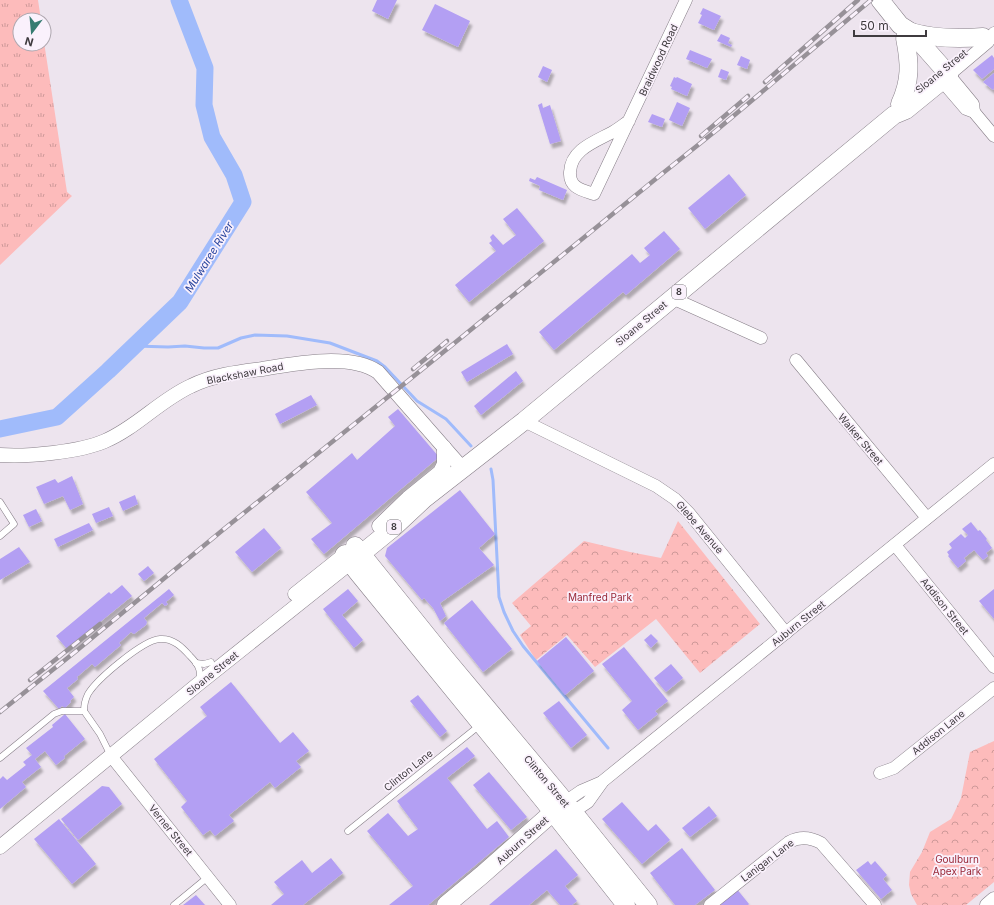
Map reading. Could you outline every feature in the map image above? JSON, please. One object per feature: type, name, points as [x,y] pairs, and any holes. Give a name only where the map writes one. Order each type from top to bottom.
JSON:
[{"type":"main road","points":[[884,4],[943,75]]},
{"type":"main road","points":[[905,31],[940,38],[965,39],[990,34]]},
{"type":"main road","points":[[897,110],[906,88],[909,74],[909,57],[905,31]]},
{"type":"main road","name":"Sloane Street","points":[[353,554],[393,528],[424,499],[524,421],[897,110],[943,75]]},
{"type":"main road","name":"Sloane Street","points":[[353,554],[378,526],[424,499]]},
{"type":"main road","name":"Clinton Street","points":[[353,554],[440,663],[563,812],[626,905]]},
{"type":"main road","name":"Clinton Street","points":[[440,663],[480,725],[563,812],[648,905]]},
{"type":"main road","name":"Auburn Street","points":[[446,905],[563,812]]},
{"type":"main road","name":"Auburn Street","points":[[456,905],[563,812]]},
{"type":"street","name":"Braidwood Road","points":[[629,121],[587,146],[576,157],[570,169],[570,181],[573,186],[579,190],[594,194],[629,121],[686,0]]},
{"type":"street","name":"Sloane Street","points":[[943,75],[990,34]]},
{"type":"street","points":[[943,75],[966,109],[974,112],[994,136]]},
{"type":"street","points":[[672,298],[761,338]]},
{"type":"street","name":"Walker Street","points":[[796,360],[927,518]]},
{"type":"street","name":"Blackshaw Road","points":[[0,455],[13,456],[52,453],[105,441],[126,429],[180,392],[206,380],[280,366],[332,361],[365,365],[378,372],[463,469]]},
{"type":"street","name":"Glebe Avenue","points":[[524,421],[656,486],[675,499],[702,528],[786,633]]},
{"type":"street","points":[[378,526],[408,498],[440,472],[444,464],[444,447]]},
{"type":"street","name":"Auburn Street","points":[[563,812],[588,802],[603,781],[994,464]]},
{"type":"street","name":"Addison Street","points":[[895,545],[994,667]]},
{"type":"street","name":"Sloane Street","points":[[0,847],[198,673],[353,554]]},
{"type":"street","name":"Sloane Street","points":[[198,673],[353,554]]},
{"type":"street","name":"Addison Lane","points":[[880,772],[894,768],[994,688]]},
{"type":"street","name":"Sloane Street","points":[[0,837],[109,752]]},
{"type":"street","name":"Verner Street","points":[[109,752],[230,905]]},
{"type":"street","name":"Lanigan Lane","points":[[710,905],[789,842],[803,838],[816,840],[821,843],[876,905]]},
{"type":"street","points":[[987,905],[994,899]]},
{"type":"lane","points":[[0,502],[14,524],[0,536]]},
{"type":"lane","points":[[109,752],[100,734],[84,712],[86,698],[97,683],[147,642],[160,639],[170,640],[182,647],[198,673]]},
{"type":"lane","points":[[0,758],[54,714],[66,711],[84,712]]},
{"type":"lane","name":"Clinton Lane","points":[[348,832],[480,725]]},
{"type":"lane","points":[[174,905],[208,877]]},
{"type":"green space","points":[[0,0],[38,0],[40,12],[12,12],[12,52],[46,52],[67,192],[72,196],[0,265]]},
{"type":"green space","name":"Manfred Park","points":[[678,521],[760,624],[700,673],[656,619],[595,667],[567,635],[536,660],[520,635],[531,626],[512,603],[584,541],[661,558]]},
{"type":"green space","name":"Goulburn Apex Park","points":[[994,741],[994,882],[966,905],[917,905],[911,894],[909,885],[910,872],[922,852],[930,832],[951,819],[955,811],[961,798],[970,752]]},
{"type":"building","points":[[377,0],[397,0],[388,19],[372,11]]},
{"type":"building","points":[[435,4],[470,21],[458,47],[422,30]]},
{"type":"building","points":[[703,8],[721,16],[714,30],[698,23],[702,15],[700,14]]},
{"type":"building","points":[[721,34],[730,38],[728,43],[732,45],[731,47],[717,41]]},
{"type":"building","points":[[690,50],[712,59],[707,68],[686,59]]},
{"type":"building","points":[[992,55],[994,58],[994,69],[982,79],[973,70]]},
{"type":"building","points":[[741,56],[750,60],[747,69],[737,65]]},
{"type":"building","points":[[543,66],[552,70],[547,82],[538,77]]},
{"type":"building","points":[[721,69],[729,72],[726,80],[718,77]]},
{"type":"building","points":[[994,73],[994,88],[993,90],[983,82]]},
{"type":"building","points":[[674,77],[692,84],[687,96],[671,89],[672,87],[670,86]]},
{"type":"building","points":[[677,102],[690,108],[682,126],[669,120]]},
{"type":"building","points":[[542,103],[543,108],[550,105],[561,141],[550,144],[538,105]]},
{"type":"building","points":[[652,114],[665,119],[662,127],[648,122]]},
{"type":"building","points":[[729,174],[746,195],[705,229],[688,208]]},
{"type":"building","points":[[537,177],[567,190],[563,200],[539,190],[540,186],[529,181],[530,178],[535,180]]},
{"type":"building","points":[[517,208],[544,241],[469,302],[455,285],[496,251],[489,243],[492,241],[490,237],[493,234],[503,245],[516,235],[503,219]]},
{"type":"building","points":[[664,231],[680,249],[626,295],[623,292],[554,350],[539,332],[632,254],[640,263],[650,255],[644,248]]},
{"type":"building","points":[[507,344],[513,354],[467,382],[461,372]]},
{"type":"building","points":[[516,371],[523,381],[481,415],[474,406]]},
{"type":"building","points":[[311,395],[317,405],[280,424],[275,414]]},
{"type":"building","points":[[398,409],[439,457],[324,554],[311,539],[332,523],[306,492],[352,453],[357,460],[395,426],[388,417]]},
{"type":"building","points":[[72,476],[83,504],[70,510],[63,496],[44,504],[36,487],[55,479],[58,483]]},
{"type":"building","points":[[460,490],[495,534],[479,548],[494,565],[440,603],[446,616],[440,621],[433,608],[424,598],[422,600],[385,556],[387,548]]},
{"type":"building","points":[[135,495],[138,504],[123,511],[119,502]]},
{"type":"building","points":[[109,507],[113,516],[96,523],[92,514]]},
{"type":"building","points":[[36,509],[42,521],[29,527],[23,515]]},
{"type":"building","points":[[971,522],[978,531],[980,530],[992,548],[986,553],[988,556],[983,560],[974,550],[964,558],[966,561],[958,568],[948,556],[949,555],[947,552],[952,548],[949,544],[961,534],[965,538],[968,535],[962,529]]},
{"type":"building","points":[[89,523],[93,530],[58,547],[54,539]]},
{"type":"building","points":[[264,528],[281,548],[252,572],[235,552]]},
{"type":"building","points":[[19,547],[30,562],[0,580],[0,559]]},
{"type":"building","points":[[148,566],[154,573],[144,581],[138,574]]},
{"type":"building","points":[[122,585],[132,596],[67,649],[56,636],[109,592],[111,594]]},
{"type":"building","points":[[169,589],[174,595],[166,602],[168,604],[165,606],[162,603],[144,618],[147,622],[146,625],[134,634],[131,632],[119,643],[121,645],[95,667],[92,664],[77,677],[78,679],[67,688],[74,697],[65,708],[62,706],[59,709],[43,691]]},
{"type":"building","points":[[348,589],[358,601],[342,615],[363,640],[354,648],[323,609]]},
{"type":"building","points":[[994,589],[994,619],[979,601]]},
{"type":"building","points":[[472,600],[512,649],[483,672],[444,623]]},
{"type":"building","points":[[651,634],[658,641],[651,648],[644,640]]},
{"type":"building","points":[[566,637],[594,671],[565,695],[537,661]]},
{"type":"building","points":[[624,647],[668,701],[655,711],[658,714],[638,730],[622,710],[632,701],[602,664]]},
{"type":"building","points":[[671,664],[683,678],[666,692],[654,678]]},
{"type":"building","points":[[231,682],[280,743],[293,732],[309,751],[296,761],[301,767],[275,788],[270,782],[229,815],[234,821],[215,836],[210,830],[203,835],[181,807],[187,801],[154,759],[207,716],[200,707]]},
{"type":"building","points":[[418,695],[447,731],[440,737],[410,701]]},
{"type":"building","points":[[559,701],[587,735],[571,748],[543,713]]},
{"type":"building","points":[[65,714],[85,739],[64,756],[65,758],[56,765],[45,751],[35,759],[41,767],[22,782],[26,787],[0,809],[0,779],[3,776],[7,780],[26,765],[23,762],[32,755],[26,748],[53,727],[52,725]]},
{"type":"building","points":[[467,747],[475,756],[447,778],[487,829],[497,821],[509,837],[428,905],[389,905],[413,886],[367,831],[388,813],[408,836],[418,829],[397,801]]},
{"type":"building","points":[[489,772],[527,817],[511,830],[473,785]]},
{"type":"building","points":[[102,786],[109,787],[122,804],[78,840],[61,819]]},
{"type":"building","points":[[622,802],[648,831],[656,824],[670,840],[642,864],[602,819]]},
{"type":"building","points":[[709,806],[717,816],[690,837],[682,828]]},
{"type":"building","points":[[59,819],[96,864],[72,884],[34,839]]},
{"type":"building","points":[[682,848],[715,890],[695,905],[675,905],[650,873]]},
{"type":"building","points":[[556,849],[578,875],[565,886],[577,901],[572,905],[560,905],[547,890],[529,905],[489,905]]},
{"type":"building","points":[[331,858],[343,873],[303,905],[271,905],[284,894],[274,882],[302,860],[312,873]]},
{"type":"building","points":[[868,861],[871,865],[875,861],[887,875],[883,879],[892,890],[881,899],[856,870]]},
{"type":"building","points":[[736,888],[749,904],[748,905],[716,905]]},
{"type":"building","points":[[196,895],[205,905],[183,905]]},
{"type":"waterway","name":"Mulwaree River","points":[[0,429],[57,417],[108,371],[180,302],[243,202],[234,175],[212,137],[204,105],[205,68],[179,0]]},
{"type":"waterway","points":[[135,346],[185,346],[218,348],[241,338],[255,335],[287,336],[330,343],[377,361],[385,367],[417,401],[446,419],[471,446]]},
{"type":"waterway","points":[[491,469],[493,480],[499,597],[504,612],[513,631],[523,646],[608,748]]},
{"type":"railway","points":[[765,82],[858,0]]},
{"type":"railway","points":[[0,712],[718,129],[871,0]]},
{"type":"railway","points":[[701,136],[748,96]]},
{"type":"railway","points":[[413,369],[447,341]]},
{"type":"railway","points":[[30,680],[100,624]]}]
